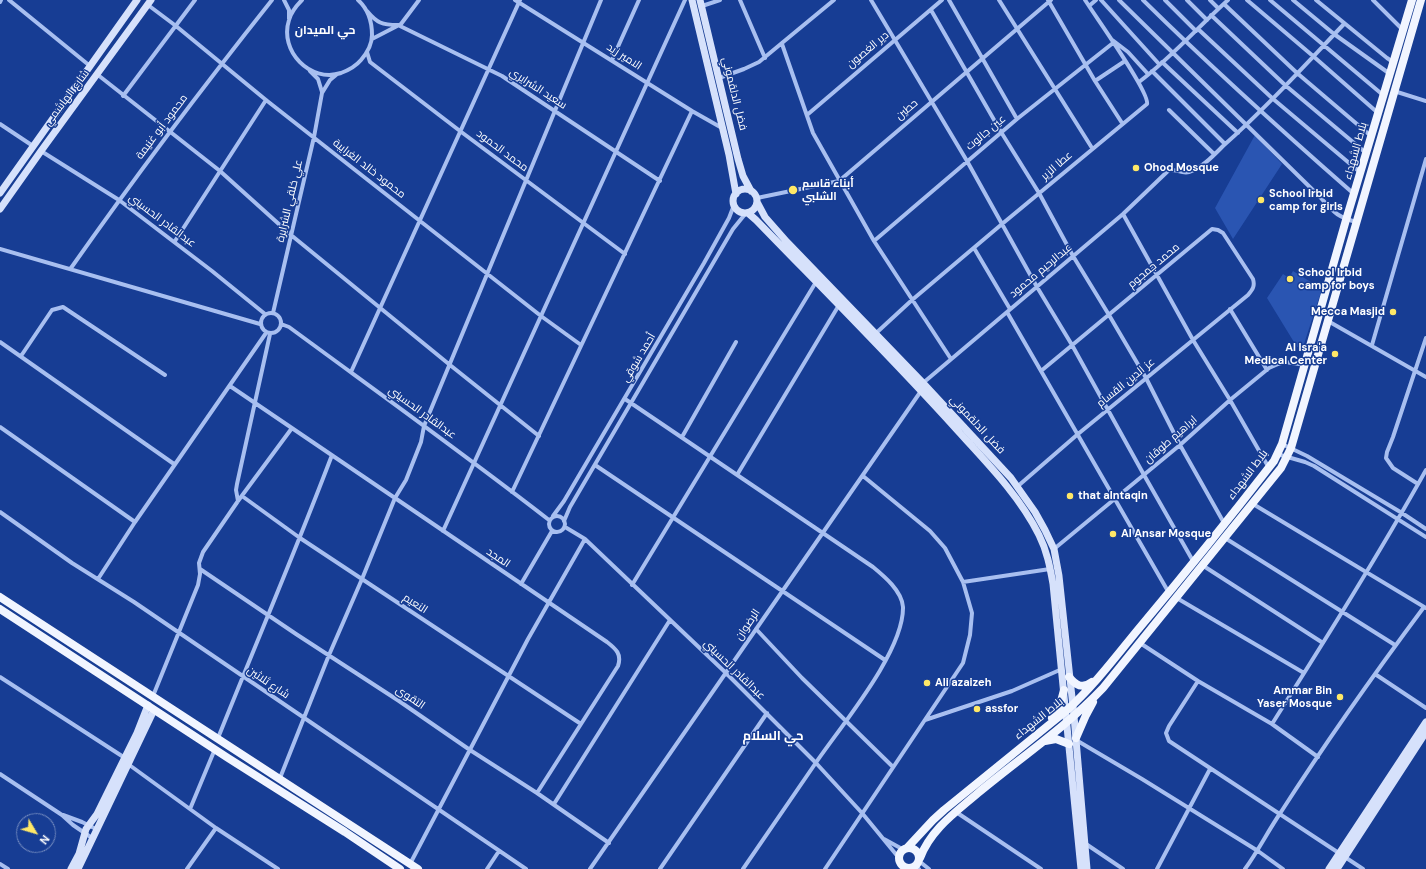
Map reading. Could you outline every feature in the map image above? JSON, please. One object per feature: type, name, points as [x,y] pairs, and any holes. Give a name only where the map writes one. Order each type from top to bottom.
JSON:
[{"type":"main road","name":"شارع الهاشمي","points":[[0,193],[137,0]]},
{"type":"main road","points":[[692,0],[734,179],[736,194],[734,197],[734,205],[737,210],[747,213],[755,208],[757,200],[751,191],[743,190],[736,194]]},
{"type":"main road","name":"بلاط الشهداء","points":[[905,849],[944,810],[1039,738],[1073,705],[1173,595],[1193,561],[1269,468],[1282,444],[1306,365],[1346,220],[1412,0]]},
{"type":"main road","points":[[1081,869],[1074,740],[1090,708],[1103,688],[1140,643],[1173,595],[1202,565],[1253,504],[1287,458],[1421,0]]},
{"type":"main road","name":"شارع الهاشمي","points":[[0,209],[150,2]]},
{"type":"main road","name":"فضل الدلقموني","points":[[701,3],[738,159],[743,176],[751,191]]},
{"type":"main road","name":"فضل الدلقموني","points":[[757,200],[767,219],[873,336],[1018,486],[1035,512],[1054,549],[1059,576],[1073,705],[1074,740]]},
{"type":"main road","name":"فضل الدلقموني","points":[[747,213],[756,220],[839,305],[873,336]]},
{"type":"main road","name":"فضل الدلقموني","points":[[922,387],[1015,496],[1039,534],[1048,556],[1067,723],[1074,740]]},
{"type":"main road","points":[[0,597],[418,869]]},
{"type":"main road","points":[[0,609],[400,869]]},
{"type":"main road","points":[[56,645],[61,638]]},
{"type":"main road","points":[[1069,677],[1073,682],[1082,686],[1088,685],[1096,680]]},
{"type":"main road","points":[[916,865],[919,854],[914,849],[905,849],[901,852],[898,863],[906,868],[916,865],[930,837],[938,828],[1039,738],[1067,723],[1103,688]]},
{"type":"main road","points":[[1039,738],[1059,709],[1062,703],[1064,690]]},
{"type":"main road","points":[[78,869],[137,733],[151,707]]},
{"type":"main road","points":[[1337,869],[1342,856],[1426,722]]},
{"type":"main road","points":[[1329,869],[1342,856],[1426,732]]},
{"type":"main road","points":[[1039,738],[1074,740]]},
{"type":"main road","points":[[1074,740],[1088,869]]},
{"type":"main road","points":[[228,758],[234,749]]},
{"type":"main road","points":[[71,869],[79,854],[85,833],[126,761]]},
{"type":"street","points":[[9,0],[90,66]]},
{"type":"street","points":[[123,96],[195,0]]},
{"type":"street","name":"محمود أبو غنيمة","points":[[71,268],[170,131],[272,0]]},
{"type":"street","points":[[284,0],[289,10],[287,33],[289,47],[296,59],[318,79],[322,93]]},
{"type":"street","points":[[289,20],[295,7],[302,0]]},
{"type":"street","points":[[358,0],[367,11],[372,25],[372,39],[367,52],[359,63]]},
{"type":"street","points":[[372,39],[398,25],[404,20],[419,0]]},
{"type":"street","points":[[280,778],[395,498],[406,480],[421,442],[424,426],[601,0]]},
{"type":"street","points":[[612,60],[639,0]]},
{"type":"street","points":[[443,531],[582,223],[648,83],[685,0]]},
{"type":"street","points":[[701,3],[720,0]]},
{"type":"street","points":[[740,0],[765,58]]},
{"type":"street","points":[[718,78],[744,69],[765,58],[834,0]]},
{"type":"street","points":[[871,0],[1072,345],[1193,561]]},
{"type":"street","name":"دير الغصون","points":[[807,115],[942,0]]},
{"type":"street","points":[[949,0],[1017,119]]},
{"type":"street","points":[[999,0],[1092,148]]},
{"type":"street","points":[[1049,0],[1095,80],[1122,123]]},
{"type":"street","name":"حطين","points":[[757,200],[839,181],[1049,0]]},
{"type":"street","points":[[1085,0],[1138,82],[1185,42],[1218,8],[1228,0]]},
{"type":"street","points":[[1089,6],[1096,0]]},
{"type":"street","points":[[1101,0],[1161,63],[1238,133]]},
{"type":"street","points":[[1119,0],[1336,214],[1346,220],[1357,222]]},
{"type":"street","points":[[1143,0],[1185,42],[1260,111],[1354,194]]},
{"type":"street","points":[[1165,0],[1272,98],[1361,173]]},
{"type":"street","points":[[1187,0],[1207,20]]},
{"type":"street","points":[[1210,0],[1218,8]]},
{"type":"street","points":[[1247,0],[1378,113]]},
{"type":"street","points":[[1270,0],[1384,95]]},
{"type":"street","points":[[1293,0],[1334,34],[1390,74]]},
{"type":"street","points":[[1316,0],[1393,62]]},
{"type":"street","points":[[1373,0],[1402,30],[1411,31]]},
{"type":"street","points":[[351,372],[489,69],[518,1]]},
{"type":"street","name":"الامير زيد","points":[[518,1],[723,129]]},
{"type":"street","name":"محمود خالد الغرايبة","points":[[150,2],[176,26],[266,100],[541,316],[581,345]]},
{"type":"street","points":[[1224,4],[1297,73],[1371,136]]},
{"type":"street","points":[[930,10],[967,70],[1001,132],[1039,193],[1073,256],[1146,378],[1180,445],[1224,523]]},
{"type":"street","name":"سعيد الشرايري","points":[[367,11],[378,22],[386,25],[398,25],[489,69],[508,80],[660,181]]},
{"type":"street","points":[[1211,15],[1285,85],[1366,154]]},
{"type":"street","points":[[1169,110],[1214,154],[1247,125],[1344,24]]},
{"type":"street","points":[[1109,38],[1128,52],[1150,72],[1225,144]]},
{"type":"street","name":"عين جالوت","points":[[874,241],[966,161],[1054,88],[1113,43]]},
{"type":"street","points":[[782,44],[813,133],[874,241],[951,359]]},
{"type":"street","points":[[307,69],[326,75],[348,71],[359,63],[365,61],[370,62],[367,52]]},
{"type":"street","points":[[1095,80],[1124,61]]},
{"type":"street","name":"محمد الحمود","points":[[370,62],[526,181],[625,254]]},
{"type":"street","name":"علي خلقي الشرايرة","points":[[273,313],[314,137],[322,93],[330,80],[336,74]]},
{"type":"street","points":[[98,75],[220,171],[291,235],[380,309],[539,436]]},
{"type":"street","name":"عطا الزير","points":[[873,336],[912,300],[1147,102],[1138,82]]},
{"type":"street","points":[[1394,92],[1426,101]]},
{"type":"street","points":[[175,241],[266,100]]},
{"type":"street","points":[[512,492],[692,111]]},
{"type":"street","points":[[0,124],[33,146]]},
{"type":"street","name":"عبدالقادر الحسيني","points":[[41,151],[119,200],[175,241],[265,314]]},
{"type":"street","name":"عبدالرحيم محمود","points":[[922,387],[951,359],[1008,310],[1124,214],[1169,170],[1173,169],[1182,172],[1189,172],[1201,165],[1214,154]]},
{"type":"street","points":[[1372,345],[1426,159]]},
{"type":"street","name":"أحمد شوقي","points":[[553,516],[564,501],[625,399],[726,224],[734,205]]},
{"type":"street","name":"أحمد شوقي","points":[[564,521],[568,510],[733,229],[747,213]]},
{"type":"street","points":[[1124,214],[1193,340],[1269,468]]},
{"type":"street","name":"محمد جمجوم","points":[[1041,371],[1212,228],[1223,233],[1253,279],[1253,289],[1248,295]]},
{"type":"street","points":[[974,248],[1041,371],[1173,595],[1304,673]]},
{"type":"street","points":[[0,249],[71,268],[260,324]]},
{"type":"street","points":[[632,585],[816,282]]},
{"type":"street","name":"عز الدين القسام","points":[[1018,486],[1078,434],[1248,295]]},
{"type":"street","points":[[737,475],[839,305]]},
{"type":"street","points":[[21,356],[52,310],[63,307],[165,375]]},
{"type":"street","points":[[1230,309],[1267,370]]},
{"type":"street","points":[[273,313],[280,318],[281,324],[279,330],[273,334],[262,329],[260,324],[265,314],[273,313]]},
{"type":"street","points":[[1328,321],[1426,377]]},
{"type":"street","name":"عبدالقادر الحسيني","points":[[281,324],[289,327],[351,372],[474,462],[549,520]]},
{"type":"street","points":[[98,579],[174,464],[268,333]]},
{"type":"street","points":[[238,501],[236,484],[268,333]]},
{"type":"street","points":[[1418,484],[1393,468],[1386,458],[1426,338]]},
{"type":"street","points":[[0,342],[174,464]]},
{"type":"street","points":[[682,437],[736,342]]},
{"type":"street","name":"ابراهيم طوقان","points":[[1054,549],[1116,499],[1230,400],[1267,370],[1285,362],[1306,365]]},
{"type":"street","name":"المجد","points":[[230,386],[614,647],[619,654],[620,660],[618,666],[537,793]]},
{"type":"street","name":"الرضوان","points":[[590,869],[863,476],[922,387]]},
{"type":"street","points":[[625,399],[880,572],[898,593],[903,606],[896,641],[874,680],[743,869]]},
{"type":"street","points":[[0,427],[135,522]]},
{"type":"street","points":[[153,696],[198,585],[200,569],[199,563],[203,552],[238,501],[292,428]]},
{"type":"street","points":[[1282,444],[1307,456],[1426,529]]},
{"type":"street","points":[[1277,454],[1314,466],[1426,537]]},
{"type":"street","points":[[218,738],[267,614],[300,538],[332,455]]},
{"type":"street","points":[[595,465],[885,660]]},
{"type":"street","points":[[1272,724],[1342,613],[1426,470]]},
{"type":"street","points":[[825,869],[892,766],[963,663],[970,635],[972,613],[963,582],[945,548],[930,531],[863,476]]},
{"type":"street","name":"النعيم","points":[[242,496],[300,538],[581,724]]},
{"type":"street","points":[[1245,869],[1318,757],[1395,645],[1425,608],[1253,504]]},
{"type":"street","name":"شارع ثلاثين","points":[[0,512],[72,563],[178,632],[526,869]]},
{"type":"street","points":[[553,516],[561,517],[564,521],[564,527],[559,532],[552,531],[549,527],[549,520],[553,516]]},
{"type":"street","name":"عبدالقادر الحسيني","points":[[564,527],[577,533],[585,539],[726,673],[816,763],[862,813],[882,838],[898,863]]},
{"type":"street","points":[[520,584],[552,531]]},
{"type":"street","points":[[1224,538],[1395,645]]},
{"type":"street","points":[[410,864],[548,602],[585,539]]},
{"type":"street","points":[[1202,565],[1323,643]]},
{"type":"street","points":[[963,582],[1050,568]]},
{"type":"street","name":"التقوى","points":[[200,569],[470,750],[554,804],[609,843]]},
{"type":"street","points":[[554,804],[670,620]]},
{"type":"street","points":[[756,629],[845,721],[892,766]]},
{"type":"street","points":[[1140,643],[1198,680],[1272,724],[1318,757]]},
{"type":"street","points":[[924,721],[1012,691],[1062,669]]},
{"type":"street","points":[[1375,674],[1426,708]]},
{"type":"street","points":[[0,677],[126,761],[216,828],[278,869]]},
{"type":"street","points":[[1198,680],[1169,726],[1166,733],[1169,741],[1363,869]]},
{"type":"street","points":[[660,869],[767,714]]},
{"type":"street","points":[[1074,740],[1142,779],[1258,851],[1283,869]]},
{"type":"street","points":[[190,809],[214,749]]},
{"type":"street","points":[[1157,869],[1190,809],[1210,768]]},
{"type":"street","points":[[0,774],[62,815],[92,838]]},
{"type":"street","points":[[956,812],[1041,869]]},
{"type":"street","points":[[62,815],[96,829]]},
{"type":"street","points":[[188,869],[216,828]]},
{"type":"street","name":"عبدالقادر الحسيني","points":[[882,838],[905,849]]},
{"type":"street","points":[[1086,844],[1123,869]]},
{"type":"street","points":[[487,869],[499,851]]},
{"type":"street","points":[[0,864],[8,869]]},
{"type":"street","points":[[916,865],[929,869]]},
{"type":"shaded area","points":[[1255,135],[1282,164],[1233,239],[1215,208]]},
{"type":"shaded area","points":[[1293,271],[1322,289],[1303,347],[1297,347],[1267,298],[1283,274],[1289,278]]},
{"type":"place","name":"Ohod Mosque","points":[[1136,168]]},
{"type":"place","name":"أبناء قاسم الشلبي","points":[[793,190]]},
{"type":"place","name":"School Irbid camp for girls","points":[[1261,200]]},
{"type":"place","name":"School Irbid camp for boys","points":[[1290,279]]},
{"type":"place","name":"Mecca Masjid","points":[[1393,312]]},
{"type":"place","name":"Al Isra'a Medical Center","points":[[1335,354]]},
{"type":"place","name":"that alntaqin","points":[[1070,496]]},
{"type":"place","name":"Al Ansar Mosque","points":[[1113,534]]},
{"type":"place","name":"Ali azaizeh","points":[[927,683]]},
{"type":"place","name":"Ammar Bin Yaser Mosque","points":[[1340,697]]},
{"type":"place","name":"assfor","points":[[977,709]]},
{"type":"district","name":"حي الميدان","points":[[325,31]]},
{"type":"district","name":"حي السلام","points":[[773,737]]}]
